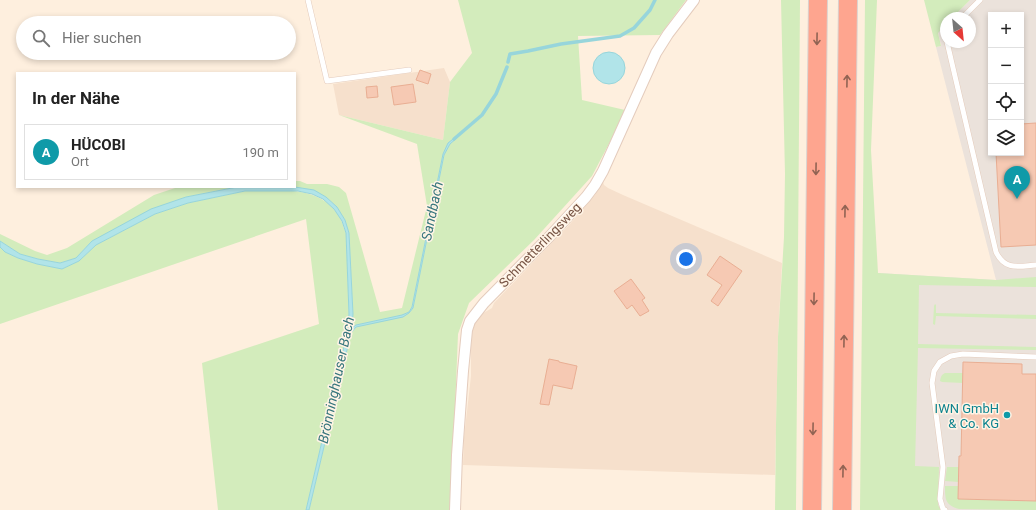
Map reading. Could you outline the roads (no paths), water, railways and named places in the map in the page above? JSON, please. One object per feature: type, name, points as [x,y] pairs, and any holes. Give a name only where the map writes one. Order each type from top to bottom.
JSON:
[{"type":"highway","points":[[812,510],[818,0]]},
{"type":"highway","points":[[842,510],[848,0]]},
{"type":"street","name":"Schmetterlingsweg","points":[[455,510],[463,370],[467,330],[470,321],[484,302],[550,236],[595,185],[603,171],[656,53],[668,34],[694,0]]},
{"type":"lane","points":[[308,0],[327,81],[409,70]]},
{"type":"lane","points":[[968,12],[980,0]]},
{"type":"lane","points":[[948,48],[996,252],[1003,262],[1015,267],[1036,265]]},
{"type":"lane","points":[[944,510],[940,499],[943,467],[932,383],[934,371],[940,362],[951,356],[963,354],[1036,357]]},
{"type":"water","points":[[606,52],[612,52],[622,59],[625,68],[624,74],[618,81],[612,84],[606,84],[596,77],[593,71],[593,65],[600,55]]},
{"type":"water","points":[[457,136],[458,137],[450,144],[444,155],[413,308],[409,313],[403,317],[356,327],[351,333],[309,510],[306,510],[348,329],[349,314],[346,233],[342,221],[334,209],[323,199],[312,194],[298,191],[245,191],[188,203],[155,214],[96,245],[79,261],[62,269],[37,264],[18,258],[5,252],[0,247],[0,241],[20,254],[60,263],[76,258],[92,241],[151,209],[186,197],[232,188],[296,187],[314,190],[326,197],[337,207],[345,220],[349,233],[353,314],[352,328],[356,325],[402,315],[409,312],[412,307],[443,154],[448,143]]},
{"type":"waterway","name":"Sandbach","points":[[508,62],[510,54],[561,44],[620,36],[634,28],[650,10],[655,0]]},
{"type":"waterway","name":"Sandbach","points":[[454,139],[482,115],[496,94],[507,67]]},
{"type":"place","name":"HÜCOBI","points":[[1017,199]]},
{"type":"place","name":"IWN GmbH & Co. KG","points":[[1007,415]]},
{"type":"water label","name":"Brönninghauser Bach","points":[[336,380]]}]
